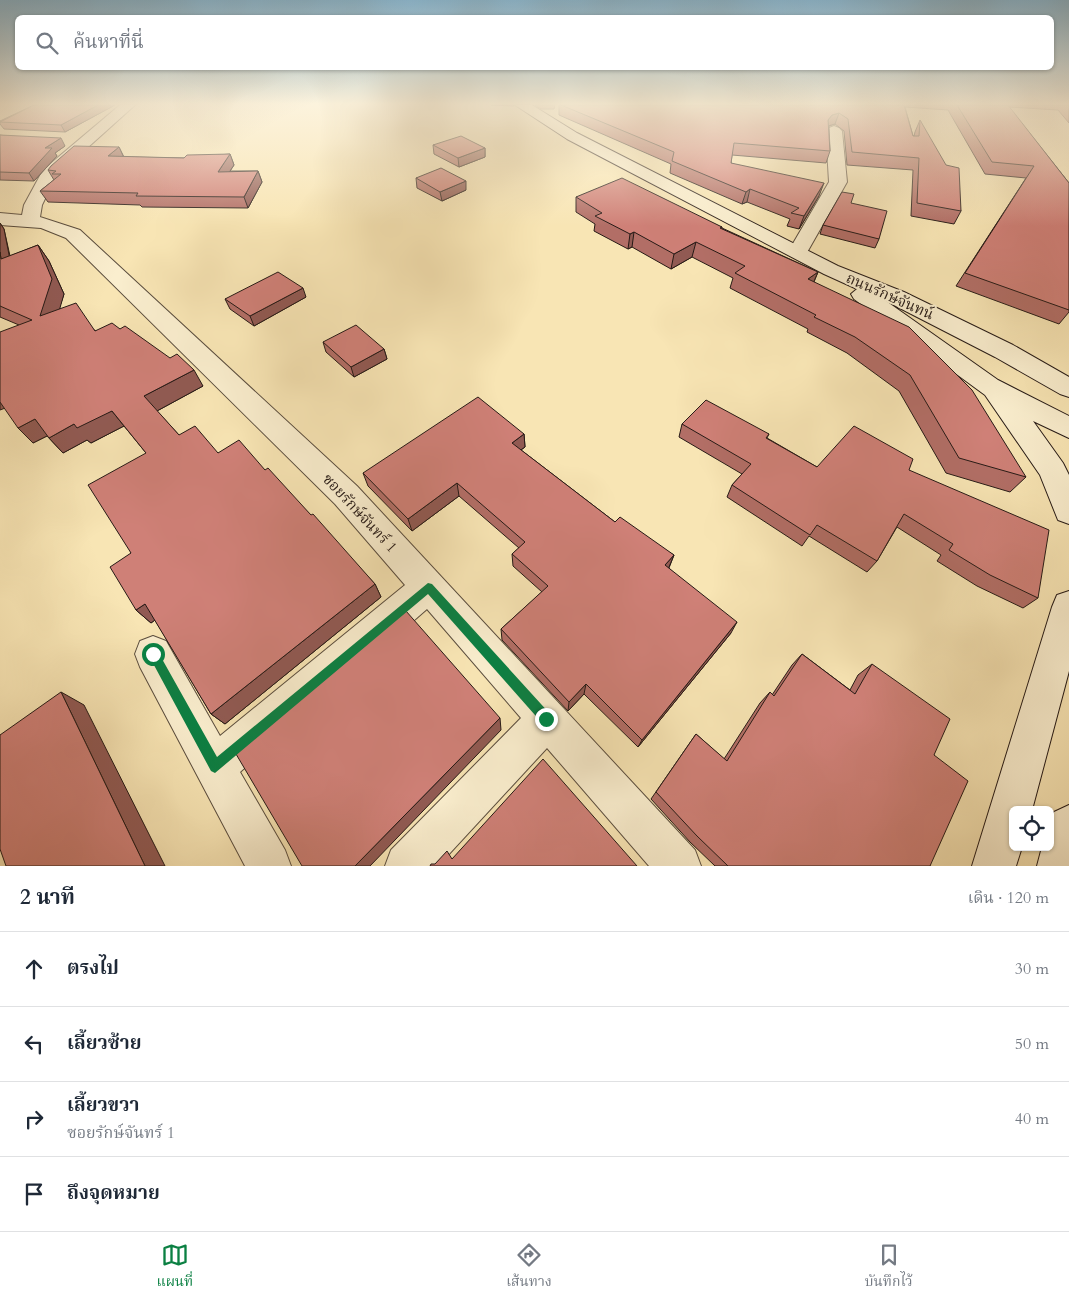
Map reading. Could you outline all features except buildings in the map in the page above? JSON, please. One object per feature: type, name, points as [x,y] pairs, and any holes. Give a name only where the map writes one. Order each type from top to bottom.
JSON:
[{"type":"street","points":[[30,221],[33,205],[49,174],[80,145]]},
{"type":"street","points":[[590,145],[831,270]]},
{"type":"street","points":[[798,252],[838,182],[835,145]]},
{"type":"street","name":"ซอยรักษ์จันทร์ 1","points":[[0,219],[44,223],[73,234],[346,495],[679,866]]},
{"type":"street","name":"ถนนรักษ์จันทน์","points":[[831,270],[896,297],[1004,350],[1069,388]]},
{"type":"street","name":"ถนนรักษ์จันทน์","points":[[831,270],[889,315],[989,386],[1069,428]]},
{"type":"street","points":[[1004,350],[1044,364],[1069,368]]},
{"type":"street","points":[[989,386],[1021,425],[1053,471],[1069,511]]},
{"type":"street","points":[[215,766],[428,587]]},
{"type":"street","points":[[994,866],[1069,607]]},
{"type":"street","points":[[153,654],[269,866]]},
{"type":"street","points":[[407,866],[546,719]]},
{"type":"street","points":[[1059,866],[1069,827]]},
{"type":"route","points":[[153,654],[215,766],[428,587],[546,719]]}]
